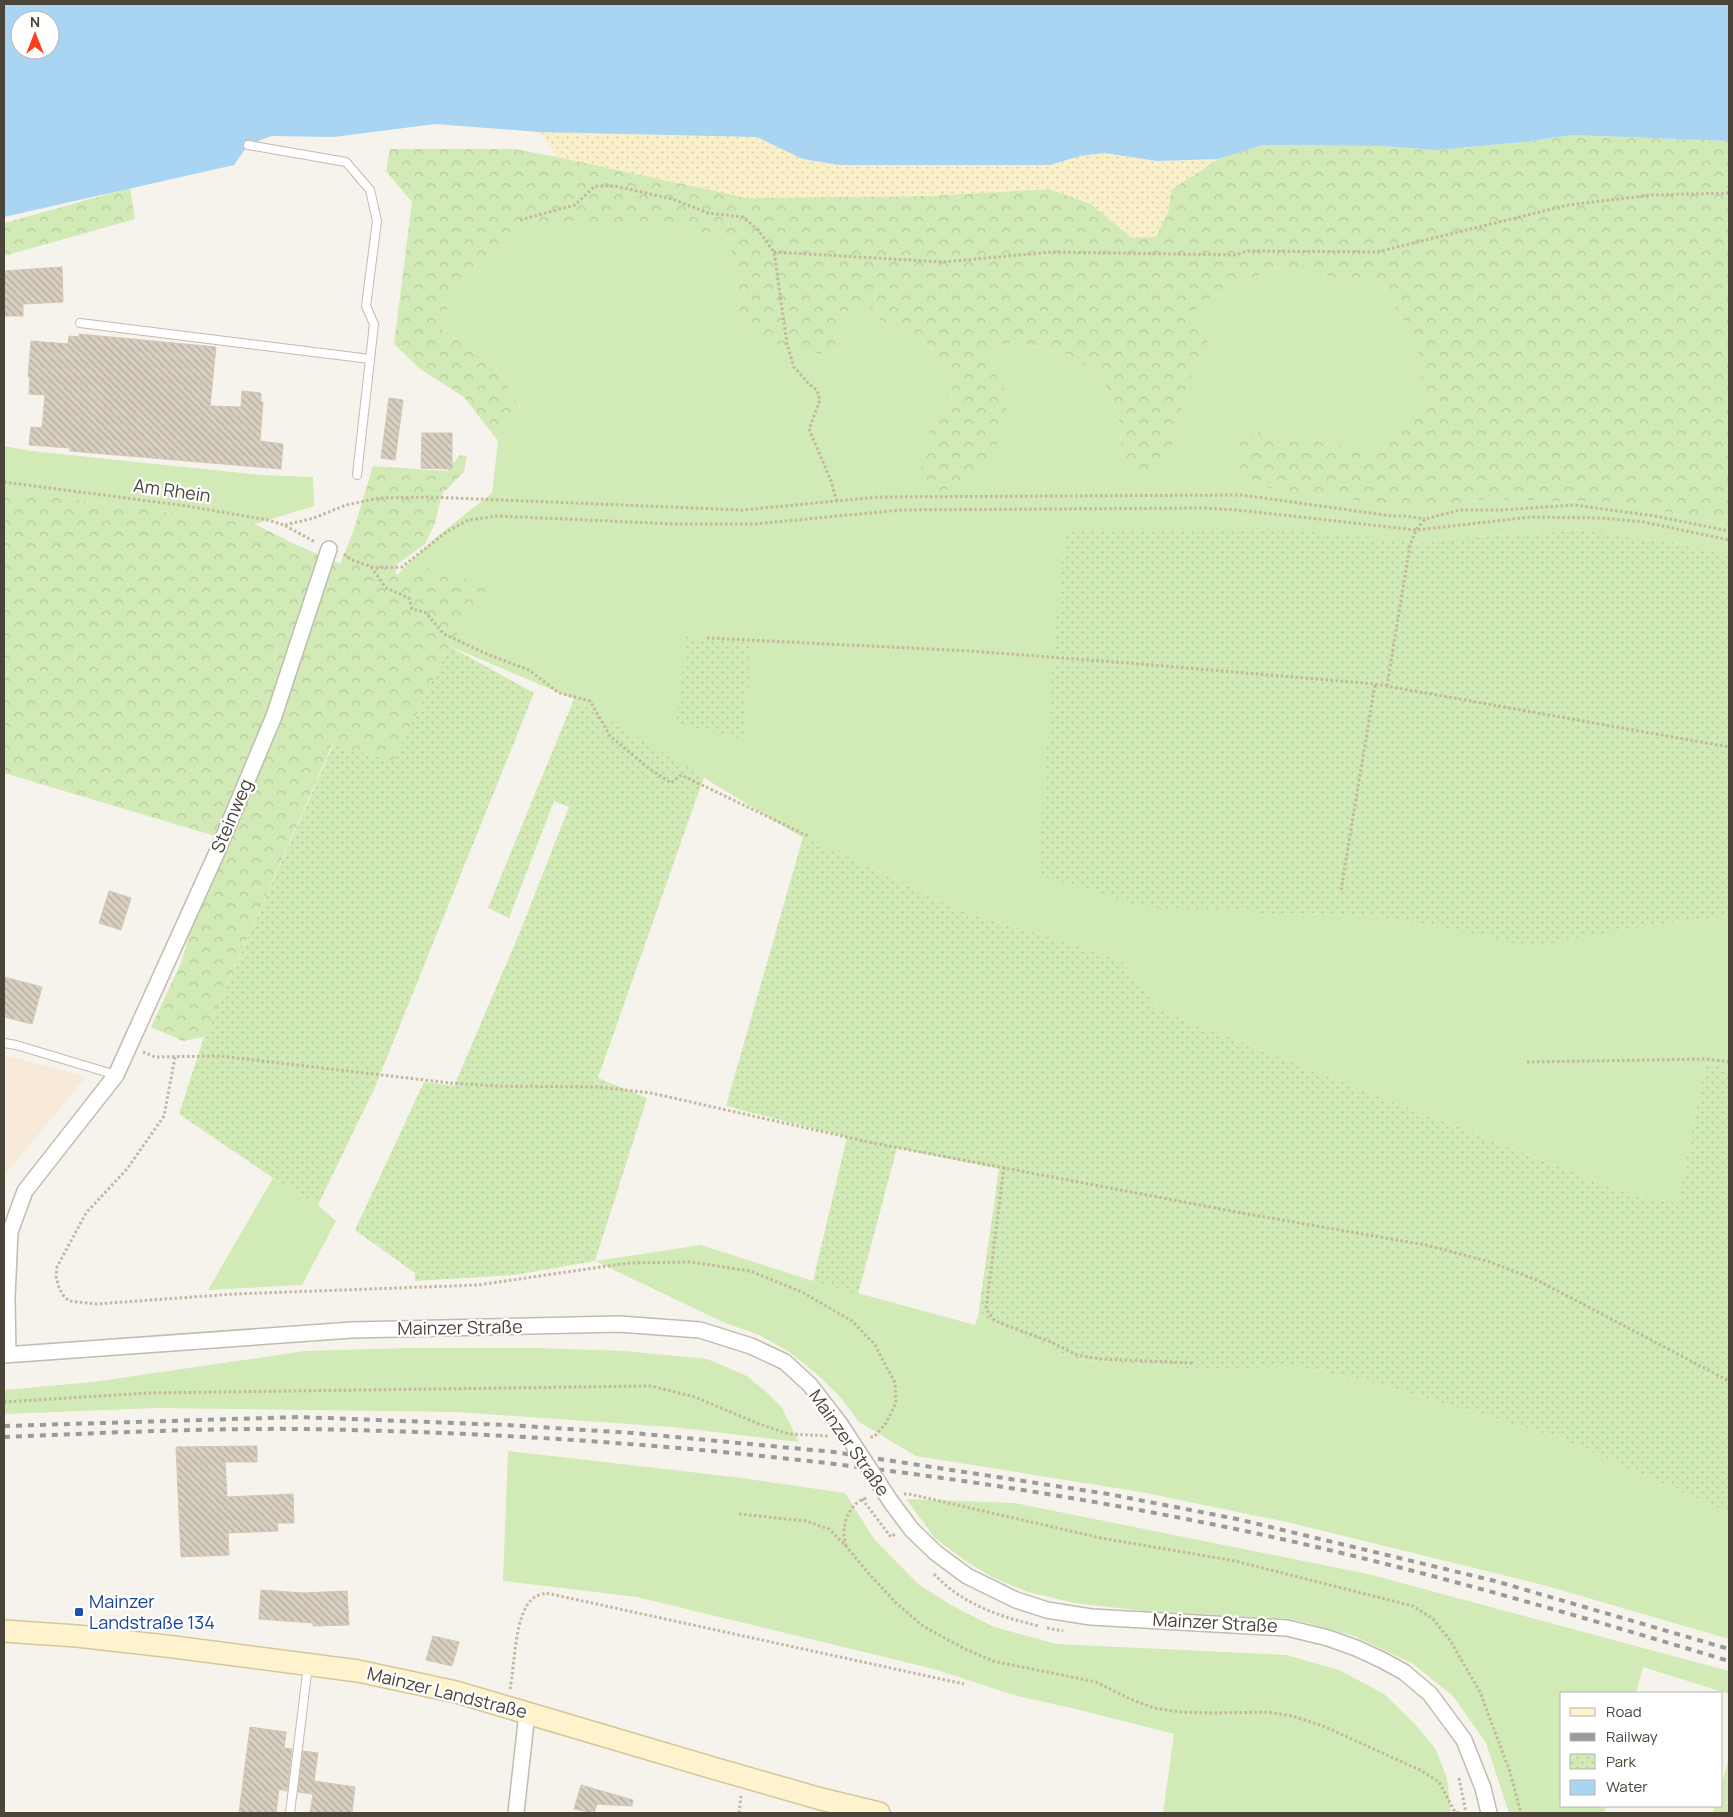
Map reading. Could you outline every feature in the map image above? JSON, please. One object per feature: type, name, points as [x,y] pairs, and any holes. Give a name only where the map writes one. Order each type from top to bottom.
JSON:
[{"type":"main road","name":"Mainzer Landstraße","points":[[4,1631],[97,1638],[309,1663],[407,1681],[506,1707],[730,1773],[879,1813]]},
{"type":"street","name":"Steinweg","points":[[6,1354],[10,1232],[25,1191],[116,1075],[218,850],[274,716],[329,549]]},
{"type":"street","name":"Mainzer Straße","points":[[6,1354],[352,1330],[619,1324],[700,1330],[751,1346],[785,1362],[810,1385],[838,1430],[895,1499],[912,1530],[936,1553],[967,1576],[1016,1600],[1047,1610],[1091,1617],[1287,1628],[1328,1638],[1356,1648],[1404,1672],[1430,1694],[1464,1740],[1483,1788],[1488,1813]]},
{"type":"street","points":[[516,1813],[527,1713]]},
{"type":"lane","points":[[248,146],[346,162],[370,190],[376,221],[366,306],[374,324],[356,475]]},
{"type":"lane","points":[[80,323],[370,359]]},
{"type":"lane","points":[[4,1043],[116,1075]]},
{"type":"lane","points":[[290,1813],[309,1663]]},
{"type":"path","points":[[520,220],[574,205],[595,186],[615,186],[672,199],[708,214],[743,217],[758,230],[774,252],[787,344],[794,367],[817,390],[820,400],[809,429],[831,480],[837,502]]},
{"type":"path","points":[[774,252],[944,262],[1052,252],[1236,255],[1246,251],[1377,252],[1568,205],[1652,196],[1729,192]]},
{"type":"path","name":"Am Rhein","points":[[4,482],[187,506],[268,520],[284,525],[329,549],[370,566]]},
{"type":"path","points":[[284,525],[314,518],[346,505],[387,498],[430,497],[743,510],[878,497],[1242,494],[1425,519],[1460,510],[1502,510],[1574,505],[1655,516],[1729,532]]},
{"type":"path","points":[[370,566],[375,568],[402,567],[445,533],[468,520],[498,516],[674,524],[755,524],[900,510],[1195,508],[1238,510],[1416,530],[1531,517],[1601,518],[1644,522],[1729,540]]},
{"type":"path","points":[[1386,686],[1410,545],[1416,530],[1425,519]]},
{"type":"path","points":[[370,566],[386,588],[409,598],[412,610],[426,612],[444,634],[489,656],[529,670],[559,693],[590,701],[610,736],[647,767],[670,783],[681,775],[808,836]]},
{"type":"path","points":[[707,638],[981,652],[1128,662],[1375,684],[1729,747]]},
{"type":"path","points":[[1341,890],[1375,684]]},
{"type":"path","points":[[128,1047],[155,1057],[220,1056],[450,1083],[496,1086],[599,1087],[651,1093],[873,1143],[1232,1211],[1426,1245],[1490,1262],[1538,1281],[1729,1381]]},
{"type":"path","points":[[175,1057],[164,1116],[127,1169],[86,1213],[58,1267],[56,1276],[59,1288],[62,1295],[69,1301],[103,1303],[234,1294],[478,1285],[628,1263],[691,1262],[750,1271],[802,1292],[852,1321],[875,1345],[895,1383],[896,1403],[886,1422],[874,1437],[864,1437]]},
{"type":"path","points":[[1527,1062],[1707,1058],[1729,1062]]},
{"type":"path","points":[[1004,1167],[986,1309],[995,1321],[1051,1342],[1077,1355],[1194,1363]]},
{"type":"path","points":[[4,1402],[147,1393],[651,1386],[696,1397],[759,1424],[789,1434],[838,1430]]},
{"type":"path","points":[[895,1499],[909,1494],[1101,1538],[1234,1561],[1413,1606],[1433,1619],[1450,1640],[1480,1692],[1510,1772],[1521,1813]]},
{"type":"path","points":[[846,1546],[844,1529],[855,1504],[862,1499],[871,1498]]},
{"type":"path","points":[[862,1499],[891,1538],[896,1534]]},
{"type":"path","points":[[739,1514],[806,1521],[829,1529],[896,1603],[923,1626],[965,1649],[993,1661],[1096,1682],[1130,1699],[1154,1708],[1181,1712],[1268,1712],[1292,1716],[1324,1726],[1401,1761],[1439,1782],[1455,1812],[1460,1813]]},
{"type":"path","points":[[891,1527],[902,1540]]},
{"type":"path","points":[[932,1571],[943,1584],[975,1606],[1016,1621],[1057,1631],[1067,1631]]},
{"type":"path","points":[[506,1707],[514,1670],[515,1647],[524,1612],[534,1597],[546,1593],[964,1684]]},
{"type":"path","points":[[1457,1772],[1466,1813]]},
{"type":"path","points":[[739,1813],[741,1796]]},
{"type":"shaded area","points":[[4,1057],[17,1058],[85,1078],[4,1176]]},
{"type":"green space","points":[[1572,135],[1729,141],[1729,525],[1622,503],[1487,499],[1407,508],[1242,484],[1231,439],[1259,432],[1382,451],[1425,400],[1417,344],[1383,287],[1279,267],[1237,284],[1195,305],[1210,349],[1188,382],[1169,459],[1149,478],[1123,458],[1118,413],[1103,380],[1070,355],[1014,341],[984,355],[1008,396],[1002,437],[974,478],[935,495],[921,472],[929,433],[952,403],[950,366],[921,338],[884,324],[866,303],[844,320],[833,355],[788,350],[741,328],[737,283],[729,238],[664,224],[535,224],[495,250],[455,286],[440,328],[495,366],[520,407],[498,441],[464,397],[420,369],[394,344],[412,202],[386,171],[390,149],[514,149],[611,167],[747,198],[926,196],[1049,189],[1091,204],[1132,238],[1168,213],[1171,190],[1218,159],[1263,145],[1381,146],[1437,150],[1524,142]]},
{"type":"green space","points":[[130,188],[135,219],[4,256],[4,223]]},
{"type":"green space","points":[[535,224],[664,224],[729,238],[737,283],[741,328],[833,355],[844,320],[866,303],[884,324],[921,338],[950,366],[952,403],[929,433],[1008,396],[983,355],[1014,341],[1070,355],[1103,380],[1118,413],[1123,458],[1169,459],[1188,382],[1210,349],[1194,305],[1237,284],[1279,267],[1383,287],[1417,344],[1425,400],[1382,451],[1259,432],[1232,439],[1242,484],[1407,508],[1487,499],[1622,503],[1729,525],[1729,554],[1680,544],[1586,530],[1443,539],[1417,544],[1403,541],[1267,913],[1355,914],[1438,926],[1646,926],[1729,916],[1729,1069],[1706,1063],[1677,1203],[1631,1195],[1157,1009],[1139,982],[1120,959],[954,908],[864,864],[803,838],[574,699],[449,646],[487,586],[396,576],[434,539],[492,493],[498,441],[520,407],[495,366],[440,328],[455,286],[495,250]]},
{"type":"green space","points":[[4,446],[31,451],[260,475],[313,477],[314,506],[255,524],[4,490]]},
{"type":"green space","points":[[460,455],[467,456],[464,472],[442,494],[435,523],[425,544],[396,565],[396,575],[428,568],[488,586],[449,646],[394,762],[332,745],[204,1037],[183,1041],[151,1027],[182,961],[215,836],[4,773],[4,490],[255,524],[340,564],[353,532],[373,466],[447,471]]},
{"type":"green space","points":[[1270,528],[1417,544],[1443,539],[1586,530],[1680,544],[1729,554],[1729,916],[1646,926],[1531,947],[1438,926],[1355,914],[1267,913],[1142,907],[1038,875],[1053,661],[1065,530]]},
{"type":"green space","points":[[686,637],[752,643],[743,740],[676,723]]},
{"type":"green space","points":[[449,646],[534,693],[375,1087],[318,1205],[273,1178],[179,1114],[204,1037],[333,745],[394,761]]},
{"type":"green space","points":[[574,699],[704,777],[598,1078],[647,1098],[595,1261],[515,1275],[415,1281],[415,1273],[355,1230],[424,1082],[454,1086],[522,927],[569,807],[554,801],[509,918],[488,908]]},
{"type":"green space","points":[[803,837],[864,864],[954,908],[1120,959],[1139,982],[1157,1009],[1631,1195],[1677,1203],[1706,1063],[1729,1069],[1729,1513],[1560,1438],[1371,1382],[1297,1367],[1195,1369],[1075,1359],[978,1316],[999,1169],[897,1148],[858,1294],[813,1281],[847,1137],[726,1106]]},
{"type":"green space","points":[[273,1178],[318,1205],[336,1221],[302,1285],[208,1290]]},
{"type":"green space","points":[[701,1245],[813,1281],[975,1325],[978,1316],[1075,1359],[1195,1369],[1297,1367],[1371,1382],[1560,1438],[1729,1513],[1729,1639],[1547,1586],[1287,1522],[1141,1492],[916,1456],[859,1422],[842,1399],[818,1375],[788,1351],[759,1335],[723,1322],[595,1261]]},
{"type":"green space","points":[[410,1348],[536,1348],[625,1351],[707,1359],[747,1376],[764,1390],[782,1408],[799,1442],[672,1427],[456,1412],[156,1408],[4,1414],[4,1390],[93,1382],[305,1351]]},
{"type":"green space","points":[[508,1451],[734,1477],[845,1493],[874,1539],[918,1584],[951,1605],[994,1627],[1056,1644],[1286,1655],[1339,1670],[1384,1694],[1415,1724],[1435,1748],[1447,1778],[1451,1813],[1163,1813],[1174,1734],[1017,1696],[934,1669],[637,1597],[503,1581]]},
{"type":"green space","points":[[906,1499],[1015,1503],[1368,1574],[1729,1671],[1729,1694],[1643,1667],[1636,1692],[1560,1692],[1560,1807],[1606,1807],[1604,1813],[1509,1813],[1486,1743],[1453,1696],[1412,1663],[1354,1636],[1292,1619],[1144,1611],[1075,1603],[1028,1592],[994,1578],[964,1560],[935,1538]]},
{"type":"green space","points":[[1729,1757],[1729,1813],[1713,1813],[1715,1807],[1723,1807],[1723,1779]]},
{"type":"sand","points":[[539,132],[757,137],[803,159],[838,165],[1050,165],[1080,156],[1105,153],[1157,161],[1218,159],[1171,190],[1168,213],[1156,237],[1132,238],[1091,204],[1049,189],[926,196],[747,198],[557,157]]},
{"type":"water","points":[[4,4],[1729,4],[1729,141],[1572,135],[1524,142],[1437,150],[1381,146],[1263,145],[1218,159],[1157,161],[1105,153],[1080,156],[1050,165],[838,165],[803,159],[757,137],[539,132],[435,124],[334,137],[271,136],[248,145],[234,165],[4,217]]},
{"type":"building","points":[[62,267],[63,302],[23,304],[23,316],[4,316],[4,271]]},
{"type":"building","points":[[79,334],[216,347],[210,406],[241,407],[242,391],[261,393],[261,402],[263,402],[260,441],[283,444],[281,469],[70,451],[70,448],[29,445],[31,427],[42,428],[45,395],[29,394],[30,378],[28,377],[31,341],[68,344],[69,336],[79,337]]},
{"type":"building","points":[[389,398],[403,400],[395,460],[381,458]]},
{"type":"building","points":[[422,433],[452,433],[452,469],[421,468]]},
{"type":"building","points":[[109,891],[131,898],[121,930],[99,923]]},
{"type":"building","points":[[4,977],[42,987],[32,1024],[4,1017]]},
{"type":"building","points":[[257,1446],[257,1462],[225,1462],[227,1497],[293,1494],[294,1523],[277,1523],[278,1531],[228,1533],[229,1555],[181,1557],[176,1447]]},
{"type":"building","points":[[261,1590],[303,1593],[347,1591],[349,1625],[313,1626],[313,1623],[259,1619]]},
{"type":"building","points":[[433,1636],[459,1642],[452,1666],[426,1660]]},
{"type":"building","points":[[250,1727],[286,1732],[284,1748],[292,1749],[287,1791],[279,1789],[276,1813],[239,1813]]},
{"type":"building","points":[[303,1751],[318,1753],[314,1781],[355,1787],[352,1813],[310,1813],[313,1794],[298,1792]]},
{"type":"building","points":[[581,1785],[633,1800],[632,1806],[597,1804],[594,1813],[574,1809]]},
{"type":"railway","points":[[4,1426],[299,1417],[506,1425],[633,1433],[834,1452],[1108,1494],[1237,1519],[1495,1581],[1729,1649]]},
{"type":"railway","points":[[4,1437],[228,1429],[422,1432],[658,1446],[894,1471],[1012,1488],[1129,1508],[1245,1531],[1367,1559],[1489,1591],[1729,1661]]},
{"type":"place","name":"Mainzer Landstraße 134","points":[[79,1612]]}]
